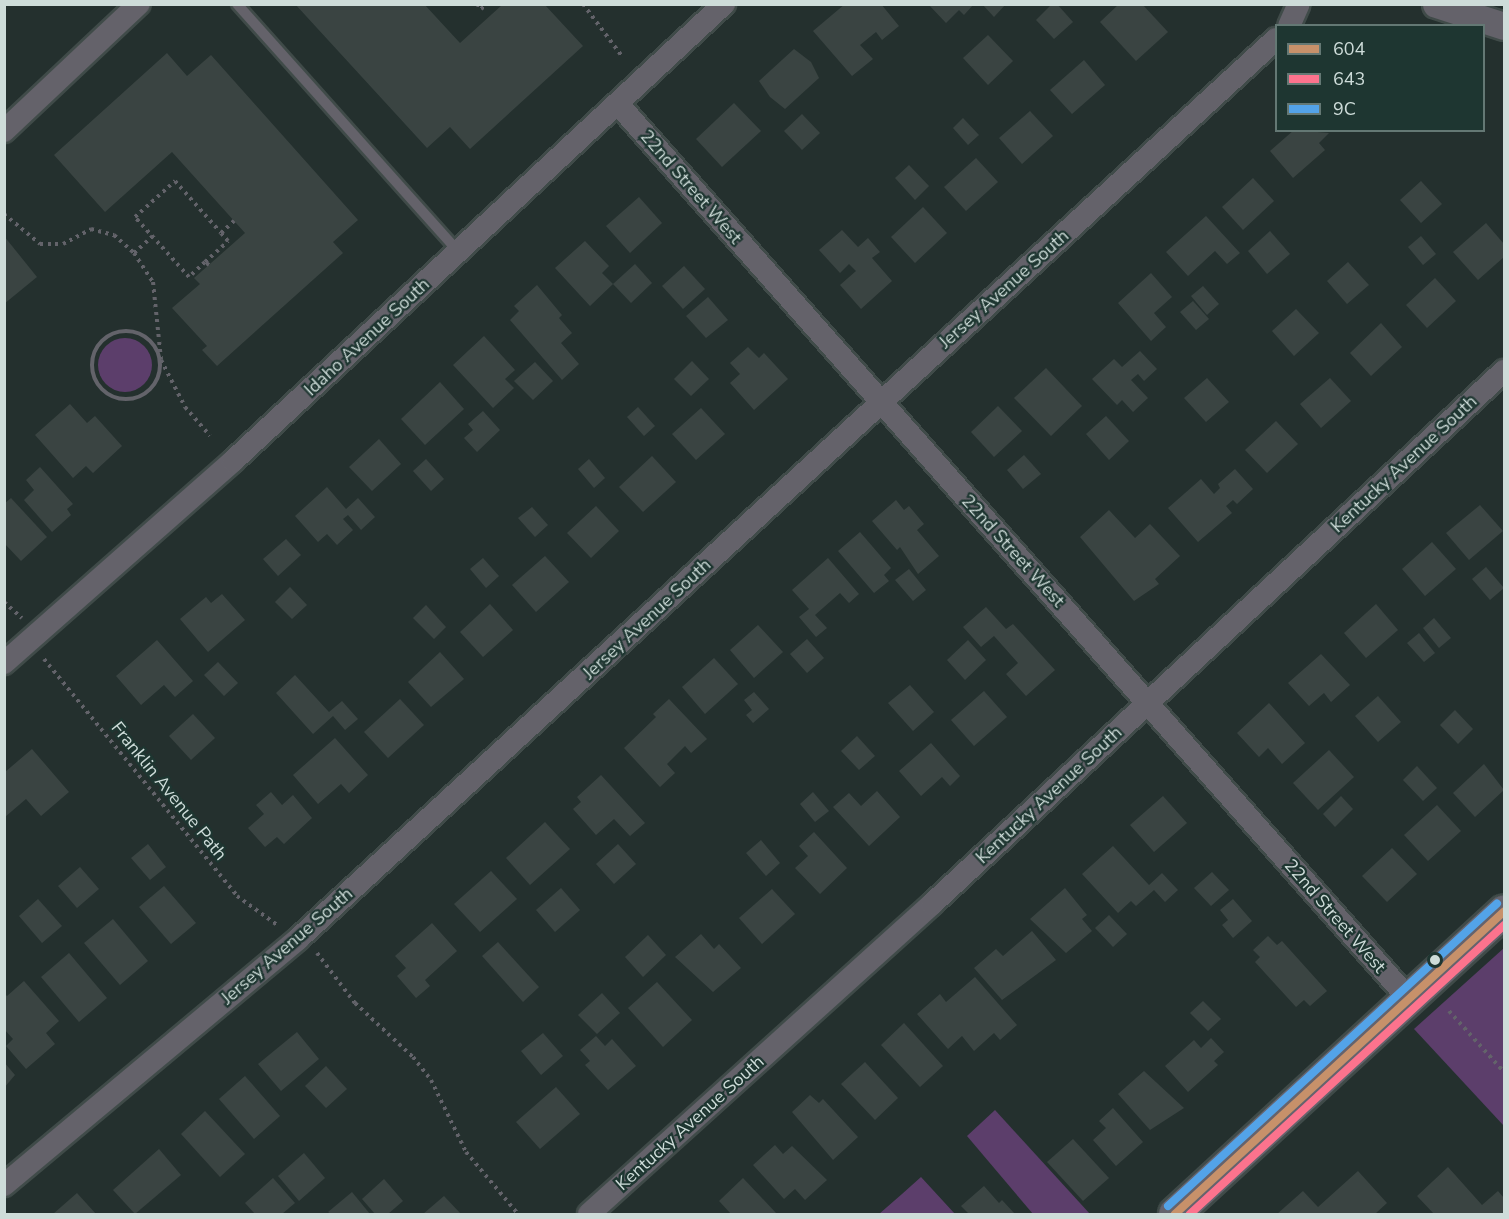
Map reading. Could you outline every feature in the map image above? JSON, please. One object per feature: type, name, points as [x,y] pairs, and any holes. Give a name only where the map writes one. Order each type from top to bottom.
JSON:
[{"type":"main road","points":[[1175,1215],[1504,911]]},
{"type":"street","points":[[4,131],[140,4]]},
{"type":"street","name":"Idaho Avenue South","points":[[4,663],[233,461],[724,4]]},
{"type":"street","points":[[1290,24],[1299,4]]},
{"type":"street","points":[[1436,4],[1504,26]]},
{"type":"street","name":"Jersey Avenue South","points":[[4,1185],[298,939],[1275,40]]},
{"type":"street","name":"22nd Street West","points":[[618,104],[1409,999]]},
{"type":"street","name":"Kentucky Avenue South","points":[[589,1215],[1147,703],[1504,371]]},
{"type":"lane","points":[[237,4],[458,251]]},
{"type":"path","points":[[477,4],[481,9],[487,4]]},
{"type":"path","points":[[583,4],[621,55]]},
{"type":"path","points":[[175,181],[228,241],[207,263],[189,277],[153,236],[135,217],[175,181]]},
{"type":"path","points":[[4,214],[40,244],[63,244],[91,229],[114,235],[134,253],[153,282],[160,360],[153,386],[136,398],[114,397],[104,392],[92,373],[91,362],[100,341],[121,330],[143,335],[160,360],[185,407],[210,436]]},
{"type":"path","points":[[221,232],[234,220]]},
{"type":"path","points":[[134,253],[153,236]]},
{"type":"path","points":[[4,602],[26,620]]},
{"type":"path","name":"Franklin Avenue Path","points":[[43,657],[237,896],[284,931]]},
{"type":"path","points":[[315,950],[356,1003],[414,1057],[431,1080],[466,1152],[518,1215]]},
{"type":"path","points":[[1449,1011],[1504,1072]]},
{"type":"shaded area","points":[[120,338],[130,338],[140,342],[148,350],[152,365],[148,380],[140,388],[130,392],[120,392],[110,388],[102,380],[98,370],[98,360],[102,350],[110,342]]},
{"type":"shaded area","points":[[1504,948],[1504,1126],[1414,1029]]},
{"type":"shaded area","points":[[995,1110],[1090,1214],[1033,1214],[967,1136]]},
{"type":"shaded area","points":[[921,1177],[955,1214],[879,1214],[902,1194]]},
{"type":"building","points":[[295,4],[424,4],[460,43],[502,5],[545,5],[583,46],[470,149],[450,127],[427,148]]},
{"type":"building","points":[[845,4],[881,4],[899,26],[882,40],[876,32],[860,45],[873,59],[852,76],[813,31]]},
{"type":"building","points":[[928,4],[974,4],[964,15],[959,10],[946,23]]},
{"type":"building","points":[[982,4],[1006,4],[994,17]]},
{"type":"building","points":[[1052,4],[1057,4],[1073,22],[1054,39],[1036,20]]},
{"type":"building","points":[[1119,4],[1142,4],[1168,32],[1136,61],[1100,22]]},
{"type":"building","points":[[988,35],[1013,61],[988,85],[963,58]]},
{"type":"building","points":[[794,49],[811,62],[819,78],[785,109],[770,97],[759,81]]},
{"type":"building","points":[[167,53],[187,76],[211,55],[358,220],[333,242],[343,253],[217,366],[202,350],[207,346],[172,308],[200,284],[194,278],[245,233],[172,152],[105,212],[54,155]]},
{"type":"building","points":[[1084,60],[1105,85],[1072,114],[1050,90]]},
{"type":"building","points":[[734,103],[761,131],[722,167],[696,139]]},
{"type":"building","points":[[1030,111],[1053,136],[1022,164],[999,138]]},
{"type":"building","points":[[802,114],[820,133],[802,150],[784,131]]},
{"type":"building","points":[[963,118],[979,135],[968,145],[953,128]]},
{"type":"building","points":[[1292,132],[1329,133],[1319,143],[1325,150],[1293,178],[1270,151]]},
{"type":"building","points":[[976,158],[998,182],[966,211],[944,187]]},
{"type":"building","points":[[909,165],[929,186],[915,200],[895,178]]},
{"type":"building","points":[[1253,178],[1274,201],[1243,230],[1222,207]]},
{"type":"building","points":[[1421,181],[1442,204],[1421,223],[1400,200]]},
{"type":"building","points":[[639,197],[662,223],[630,253],[606,226]]},
{"type":"building","points":[[923,207],[947,233],[915,263],[891,237]]},
{"type":"building","points":[[1206,216],[1240,253],[1227,264],[1215,251],[1188,276],[1166,252]]},
{"type":"building","points":[[1486,223],[1504,244],[1504,257],[1478,280],[1453,252]]},
{"type":"building","points":[[842,230],[858,247],[868,238],[880,252],[872,258],[892,281],[861,309],[840,285],[856,271],[849,264],[840,273],[819,250]]},
{"type":"building","points":[[1270,231],[1290,254],[1267,274],[1248,251]]},
{"type":"building","points":[[4,236],[37,277],[4,304]]},
{"type":"building","points":[[1421,236],[1436,254],[1423,265],[1408,247]]},
{"type":"building","points":[[585,241],[609,266],[602,273],[613,284],[590,306],[555,268]]},
{"type":"building","points":[[1348,262],[1369,285],[1347,304],[1327,281]]},
{"type":"building","points":[[635,264],[652,283],[631,303],[613,284]]},
{"type":"building","points":[[684,266],[705,289],[683,309],[662,286]]},
{"type":"building","points":[[1151,273],[1172,297],[1154,313],[1166,327],[1151,341],[1118,303]]},
{"type":"building","points":[[1435,278],[1456,301],[1427,328],[1406,305]]},
{"type":"building","points":[[537,285],[562,315],[559,318],[572,333],[561,343],[579,364],[562,380],[510,320],[519,311],[514,306]]},
{"type":"building","points":[[1203,286],[1219,304],[1207,315],[1191,296]]},
{"type":"building","points":[[708,297],[728,320],[706,338],[686,316]]},
{"type":"building","points":[[1193,301],[1209,319],[1196,330],[1180,312]]},
{"type":"building","points":[[1296,309],[1319,333],[1294,356],[1272,331]]},
{"type":"building","points":[[1381,323],[1402,347],[1371,376],[1350,353]]},
{"type":"building","points":[[484,336],[515,370],[505,379],[514,388],[493,408],[453,365]]},
{"type":"building","points":[[748,347],[759,358],[764,353],[788,379],[754,410],[730,383],[740,374],[730,363]]},
{"type":"building","points":[[1140,351],[1157,369],[1144,381],[1138,374],[1131,380],[1148,398],[1133,412],[1122,400],[1117,405],[1092,379],[1114,359],[1122,367]]},
{"type":"building","points":[[692,361],[709,379],[691,396],[674,379]]},
{"type":"building","points":[[535,362],[553,381],[533,400],[514,381]]},
{"type":"building","points":[[1046,368],[1082,406],[1051,436],[1014,398]]},
{"type":"building","points":[[1207,378],[1229,402],[1206,422],[1184,398]]},
{"type":"building","points":[[1330,378],[1351,401],[1321,428],[1300,404]]},
{"type":"building","points":[[440,382],[464,409],[425,445],[401,419]]},
{"type":"building","points":[[70,404],[87,423],[95,416],[122,446],[93,473],[86,466],[73,478],[35,435]]},
{"type":"building","points":[[998,406],[1022,431],[994,457],[971,432]]},
{"type":"building","points":[[638,407],[655,426],[644,436],[627,417]]},
{"type":"building","points":[[701,408],[725,434],[696,460],[672,434]]},
{"type":"building","points":[[483,411],[500,430],[477,452],[464,438],[473,430],[468,424]]},
{"type":"building","points":[[1106,416],[1129,441],[1109,460],[1086,434]]},
{"type":"building","points":[[1276,421],[1298,444],[1267,473],[1245,450]]},
{"type":"building","points":[[379,439],[401,464],[372,491],[349,467]]},
{"type":"building","points":[[1024,455],[1041,474],[1023,489],[1007,470]]},
{"type":"building","points":[[652,456],[676,482],[643,512],[619,487]]},
{"type":"building","points":[[426,459],[444,479],[431,491],[413,471]]},
{"type":"building","points":[[589,459],[605,478],[594,488],[578,469]]},
{"type":"building","points":[[40,467],[73,504],[67,509],[71,515],[52,532],[24,500],[34,490],[26,480]]},
{"type":"building","points":[[1235,469],[1253,489],[1237,504],[1233,500],[1226,506],[1232,513],[1198,542],[1168,508],[1201,479],[1214,494],[1220,488],[1218,484]]},
{"type":"building","points":[[327,487],[346,509],[358,498],[375,517],[361,530],[348,515],[343,519],[353,530],[337,545],[327,534],[318,542],[295,516]]},
{"type":"building","points":[[11,498],[47,537],[21,561],[4,543],[4,504]]},
{"type":"building","points":[[896,500],[904,510],[909,506],[924,524],[917,530],[939,556],[918,574],[900,547],[897,550],[872,521]]},
{"type":"building","points":[[1480,505],[1503,531],[1469,560],[1446,533]]},
{"type":"building","points":[[596,506],[619,531],[591,558],[567,533]]},
{"type":"building","points":[[532,507],[548,525],[535,537],[518,518]]},
{"type":"building","points":[[1109,510],[1135,538],[1150,524],[1180,556],[1155,579],[1159,584],[1134,601],[1080,537]]},
{"type":"building","points":[[860,532],[891,568],[884,575],[889,581],[874,593],[838,551]]},
{"type":"building","points":[[286,539],[301,555],[278,576],[263,559]]},
{"type":"building","points":[[1432,542],[1456,569],[1425,596],[1402,569]]},
{"type":"building","points":[[545,556],[569,582],[536,612],[512,585]]},
{"type":"building","points":[[483,558],[499,576],[486,588],[470,569]]},
{"type":"building","points":[[828,558],[859,594],[849,603],[840,593],[815,615],[827,628],[816,637],[799,617],[809,609],[792,590]]},
{"type":"building","points":[[1486,567],[1504,588],[1490,600],[1472,579]]},
{"type":"building","points":[[909,569],[926,590],[913,601],[895,580]]},
{"type":"building","points":[[290,587],[307,605],[292,619],[275,602]]},
{"type":"building","points":[[222,594],[245,620],[208,652],[180,619],[206,597],[211,603]]},
{"type":"building","points":[[490,604],[513,630],[483,657],[460,632]]},
{"type":"building","points":[[1376,604],[1398,630],[1366,658],[1344,633]]},
{"type":"building","points":[[426,605],[446,627],[434,639],[413,618]]},
{"type":"building","points":[[986,607],[1006,629],[1013,624],[1055,670],[1026,696],[1006,674],[1018,663],[994,636],[981,647],[963,627]]},
{"type":"building","points":[[1434,618],[1451,638],[1439,648],[1423,628]]},
{"type":"building","points":[[758,625],[783,652],[754,678],[730,650]]},
{"type":"building","points":[[1419,633],[1435,653],[1424,662],[1407,643]]},
{"type":"building","points":[[807,639],[824,658],[807,673],[790,654]]},
{"type":"building","points":[[157,640],[193,681],[175,697],[164,685],[141,705],[116,676]]},
{"type":"building","points":[[968,640],[986,660],[965,680],[947,660]]},
{"type":"building","points":[[440,652],[464,679],[431,707],[408,682]]},
{"type":"building","points":[[1321,654],[1350,685],[1331,702],[1324,693],[1309,706],[1288,683]]},
{"type":"building","points":[[714,658],[738,684],[705,714],[682,687]]},
{"type":"building","points":[[218,662],[238,683],[224,696],[204,675]]},
{"type":"building","points":[[295,675],[329,712],[342,701],[358,719],[345,730],[333,716],[313,734],[276,693]]},
{"type":"building","points":[[910,685],[934,712],[913,731],[888,703]]},
{"type":"building","points":[[984,691],[1007,717],[974,746],[951,720]]},
{"type":"building","points":[[754,692],[769,709],[753,723],[746,715],[752,710],[744,700]]},
{"type":"building","points":[[1378,696],[1401,722],[1378,742],[1355,716]]},
{"type":"building","points":[[400,699],[424,725],[388,758],[364,732]]},
{"type":"building","points":[[669,699],[707,739],[691,753],[685,746],[667,764],[675,773],[660,787],[624,748],[656,717],[653,714]]},
{"type":"building","points":[[1269,703],[1305,743],[1282,764],[1268,748],[1259,757],[1237,733]]},
{"type":"building","points":[[1455,710],[1473,729],[1458,744],[1440,725]]},
{"type":"building","points":[[193,714],[215,738],[191,760],[169,736]]},
{"type":"building","points":[[857,736],[875,756],[859,770],[841,751]]},
{"type":"building","points":[[335,738],[368,775],[349,793],[341,784],[318,804],[293,775]]},
{"type":"building","points":[[931,743],[960,776],[950,786],[942,777],[921,796],[899,771]]},
{"type":"building","points":[[32,749],[69,792],[41,816],[26,799],[5,817],[5,772]]},
{"type":"building","points":[[1329,750],[1354,777],[1318,810],[1293,783]]},
{"type":"building","points":[[1484,764],[1504,790],[1475,817],[1453,793]]},
{"type":"building","points":[[1417,766],[1437,788],[1423,801],[1403,780]]},
{"type":"building","points":[[601,775],[645,823],[630,836],[614,819],[596,835],[573,809],[581,802],[577,797]]},
{"type":"building","points":[[877,791],[900,817],[869,846],[833,807],[849,793],[861,806]]},
{"type":"building","points":[[271,792],[282,805],[293,795],[312,818],[284,844],[277,837],[265,847],[248,828],[264,814],[256,805]]},
{"type":"building","points":[[813,792],[829,811],[815,822],[800,804]]},
{"type":"building","points":[[1163,796],[1187,823],[1154,852],[1130,825]]},
{"type":"building","points":[[1341,796],[1353,809],[1335,827],[1323,814]]},
{"type":"building","points":[[1437,805],[1461,831],[1428,861],[1404,835]]},
{"type":"building","points":[[545,822],[570,849],[530,885],[506,858]]},
{"type":"building","points":[[814,832],[847,868],[820,894],[795,868],[808,856],[799,846]]},
{"type":"building","points":[[761,840],[780,863],[766,876],[746,853]]},
{"type":"building","points":[[148,844],[166,867],[150,880],[131,858]]},
{"type":"building","points":[[618,844],[636,864],[614,884],[596,864]]},
{"type":"building","points":[[1113,846],[1149,885],[1162,873],[1178,890],[1165,902],[1154,890],[1136,906],[1131,901],[1118,913],[1082,874]]},
{"type":"building","points":[[1392,848],[1417,874],[1387,902],[1362,876]]},
{"type":"building","points":[[80,867],[99,889],[77,908],[58,886]]},
{"type":"building","points":[[491,871],[517,899],[480,932],[454,904]]},
{"type":"building","points":[[1212,872],[1229,890],[1211,906],[1194,888]]},
{"type":"building","points":[[164,886],[196,923],[171,944],[139,907]]},
{"type":"building","points":[[561,888],[580,910],[555,932],[536,910]]},
{"type":"building","points":[[1065,888],[1087,915],[1082,919],[1092,931],[1066,953],[1030,919]]},
{"type":"building","points":[[772,889],[795,914],[762,944],[739,918]]},
{"type":"building","points":[[38,899],[62,926],[42,943],[19,916]]},
{"type":"building","points":[[1233,899],[1252,921],[1233,938],[1222,925],[1228,920],[1220,910]]},
{"type":"building","points":[[1109,915],[1127,934],[1113,947],[1095,928]]},
{"type":"building","points":[[113,919],[148,961],[120,985],[84,943]]},
{"type":"building","points":[[432,923],[457,951],[425,980],[430,986],[416,998],[397,976],[406,968],[395,956]]},
{"type":"building","points":[[1032,931],[1056,960],[1002,1000],[974,968],[996,949],[1003,956]]},
{"type":"building","points":[[701,934],[714,949],[719,944],[741,968],[713,992],[675,957]]},
{"type":"building","points":[[648,935],[666,955],[643,977],[625,957]]},
{"type":"building","points":[[1268,936],[1277,945],[1282,941],[1327,991],[1310,1006],[1304,1000],[1296,1007],[1255,962],[1260,957],[1253,950]]},
{"type":"building","points":[[498,942],[539,987],[523,1002],[482,956]]},
{"type":"building","points":[[69,953],[107,998],[79,1022],[41,977]]},
{"type":"building","points":[[975,977],[1017,1025],[1000,1040],[994,1033],[974,1051],[962,1036],[948,1049],[917,1014],[940,994],[946,1002]]},
{"type":"building","points":[[24,981],[59,1021],[46,1033],[55,1044],[26,1069],[6,1046],[13,1039],[4,1029],[4,993],[7,996]]},
{"type":"building","points":[[657,982],[692,1020],[663,1047],[628,1008]]},
{"type":"building","points":[[602,993],[620,1013],[597,1034],[578,1015]]},
{"type":"building","points":[[1203,1001],[1221,1019],[1208,1031],[1190,1013]]},
{"type":"building","points":[[904,1023],[943,1066],[920,1087],[881,1045]]},
{"type":"building","points":[[297,1032],[319,1059],[281,1091],[258,1064]]},
{"type":"building","points":[[543,1033],[563,1056],[541,1075],[521,1051]]},
{"type":"building","points":[[596,1036],[605,1046],[612,1039],[636,1066],[608,1090],[585,1065],[590,1061],[580,1050]]},
{"type":"building","points":[[1211,1038],[1224,1052],[1214,1061],[1218,1065],[1188,1092],[1165,1066],[1194,1040],[1201,1048]]},
{"type":"building","points":[[4,1062],[15,1075],[4,1088]]},
{"type":"building","points":[[865,1062],[898,1098],[875,1120],[841,1084]]},
{"type":"building","points":[[326,1066],[347,1089],[326,1108],[305,1086]]},
{"type":"building","points":[[1144,1071],[1184,1108],[1150,1130],[1118,1094]]},
{"type":"building","points":[[245,1076],[280,1116],[254,1139],[219,1099]]},
{"type":"building","points":[[556,1087],[580,1114],[540,1149],[516,1122]]},
{"type":"building","points":[[810,1095],[819,1103],[823,1099],[858,1137],[833,1160],[792,1112]]},
{"type":"building","points":[[1113,1108],[1143,1142],[1116,1166],[1093,1140],[1106,1128],[1099,1121]]},
{"type":"building","points":[[205,1111],[245,1154],[220,1177],[181,1134]]},
{"type":"building","points":[[1073,1139],[1109,1178],[1083,1201],[1047,1162]]},
{"type":"building","points":[[775,1145],[783,1154],[792,1146],[827,1180],[805,1200],[795,1189],[784,1199],[753,1165]]},
{"type":"building","points":[[159,1149],[181,1175],[135,1214],[113,1190]]},
{"type":"building","points":[[304,1153],[325,1178],[299,1201],[278,1176]]},
{"type":"building","points":[[1448,1167],[1482,1205],[1498,1191],[1504,1198],[1504,1214],[1434,1214],[1417,1196]]},
{"type":"building","points":[[1358,1171],[1387,1203],[1375,1214],[1277,1214],[1303,1191],[1318,1207]]},
{"type":"building","points":[[273,1178],[295,1203],[282,1214],[255,1214],[245,1203]]},
{"type":"building","points":[[743,1178],[777,1214],[731,1214],[719,1201]]},
{"type":"building","points":[[384,1179],[403,1201],[388,1214],[375,1214],[362,1199]]},
{"type":"building","points":[[984,1186],[999,1203],[1002,1200],[1015,1214],[969,1214],[961,1206]]},
{"type":"building","points":[[352,1192],[370,1214],[331,1214],[328,1212]]},
{"type":"building","points":[[77,1193],[96,1214],[53,1214]]},
{"type":"building","points":[[444,1196],[461,1214],[423,1214]]},
{"type":"transit line","name":"9C","points":[[1168,1206],[1497,903]]},
{"type":"transit line","name":"604","points":[[1175,1214],[1504,911]]},
{"type":"transit line","name":"643","points":[[1190,1214],[1504,925]]}]
